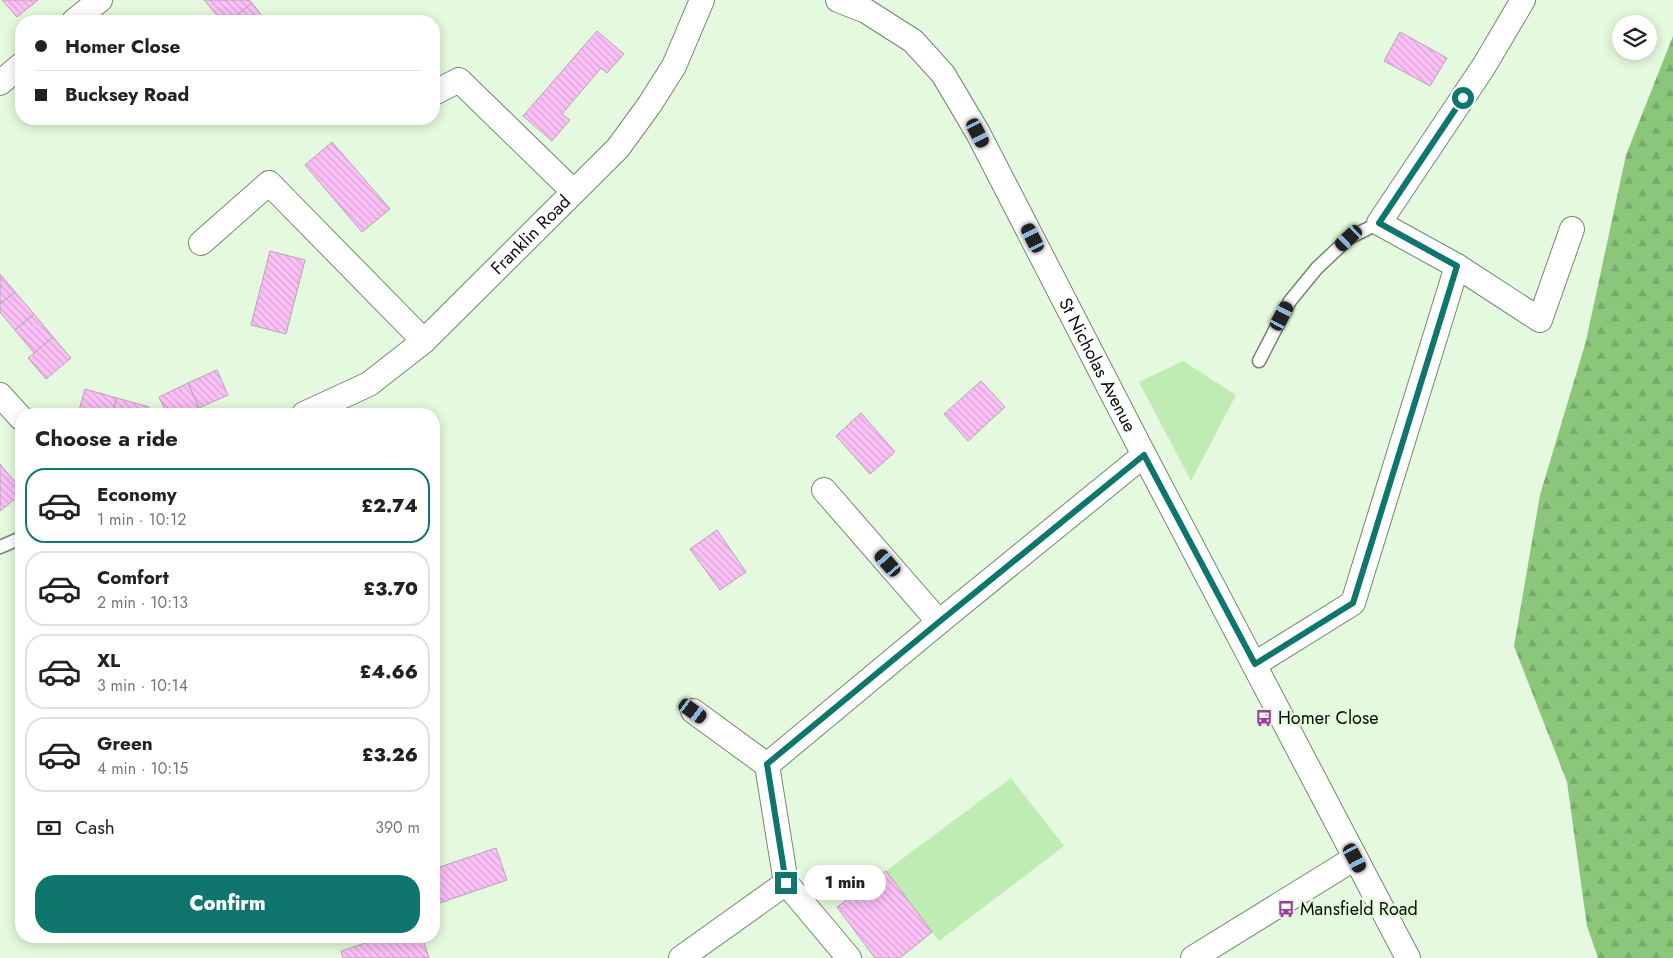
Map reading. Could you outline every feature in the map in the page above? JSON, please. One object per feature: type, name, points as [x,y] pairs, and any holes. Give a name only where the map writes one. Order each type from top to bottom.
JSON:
[{"type":"street","points":[[81,15],[100,0]]},
{"type":"street","name":"Franklin Road","points":[[317,408],[369,384],[424,341],[618,148],[650,104],[674,66],[702,0]]},
{"type":"street","name":"St Nicholas Avenue","points":[[838,0],[869,6],[913,42],[943,74],[978,133],[1144,455],[1408,958]]},
{"type":"street","points":[[1523,0],[1484,66],[1379,223],[1457,266],[1540,320],[1572,229]]},
{"type":"street","points":[[0,83],[15,70]]},
{"type":"street","points":[[440,90],[459,80],[573,191]]},
{"type":"street","points":[[201,243],[269,183],[424,341]]},
{"type":"street","points":[[1255,664],[1353,603],[1457,266]]},
{"type":"street","points":[[0,395],[15,411]]},
{"type":"street","points":[[767,764],[1144,455]]},
{"type":"street","points":[[824,490],[939,622]]},
{"type":"street","points":[[693,711],[767,764],[786,883],[849,958]]},
{"type":"street","points":[[1193,958],[1355,858]]},
{"type":"street","points":[[681,958],[786,883]]},
{"type":"lane","points":[[1259,361],[1290,301],[1317,268],[1349,238],[1379,223]]},
{"type":"lane","points":[[0,547],[15,541]]},
{"type":"green space","points":[[1673,36],[1673,958],[1598,958],[1587,926],[1567,782],[1514,646],[1540,495],[1586,341],[1626,155]]},
{"type":"green space","points":[[1183,361],[1236,395],[1191,481],[1139,382]]},
{"type":"green space","points":[[1011,778],[1064,846],[939,941],[886,871]]},
{"type":"building","points":[[2,0],[38,0],[19,15],[15,15]]},
{"type":"building","points":[[204,0],[249,0],[252,3],[237,15],[217,15]]},
{"type":"building","points":[[252,3],[261,15],[237,15]]},
{"type":"building","points":[[597,31],[624,54],[607,73],[601,68],[562,114],[570,120],[552,141],[523,116]]},
{"type":"building","points":[[1400,32],[1447,58],[1430,86],[1384,61]]},
{"type":"building","points":[[332,142],[390,209],[362,232],[305,165]]},
{"type":"building","points":[[270,251],[305,260],[286,334],[251,325]]},
{"type":"building","points":[[0,274],[15,292],[0,304]]},
{"type":"building","points":[[15,292],[34,314],[15,330],[0,312],[0,304]]},
{"type":"building","points":[[34,314],[53,337],[34,353],[15,330]]},
{"type":"building","points":[[53,337],[71,358],[46,379],[28,358]]},
{"type":"building","points":[[217,370],[228,395],[199,408],[188,383]]},
{"type":"building","points":[[981,381],[1005,407],[968,441],[944,414]]},
{"type":"building","points":[[188,383],[199,408],[164,408],[159,397]]},
{"type":"building","points":[[85,389],[117,398],[114,408],[80,408]]},
{"type":"building","points":[[117,398],[149,407],[149,408],[114,408]]},
{"type":"building","points":[[861,413],[895,452],[870,474],[836,436]]},
{"type":"building","points":[[0,464],[15,482],[15,499],[0,511]]},
{"type":"building","points":[[717,530],[746,572],[720,590],[690,549]]},
{"type":"building","points":[[496,848],[507,880],[440,903],[440,867]]},
{"type":"building","points":[[886,871],[932,932],[900,958],[875,958],[837,907]]},
{"type":"building","points":[[366,943],[424,943],[429,958],[343,958],[341,951]]},
{"type":"place","name":"Homer Close","points":[[1264,718]]},
{"type":"place","name":"Mansfield Road","points":[[1286,909]]},
{"type":"route","points":[[786,883],[767,764],[1144,455],[1255,664],[1353,603],[1457,266],[1379,223],[1463,98]]}]
